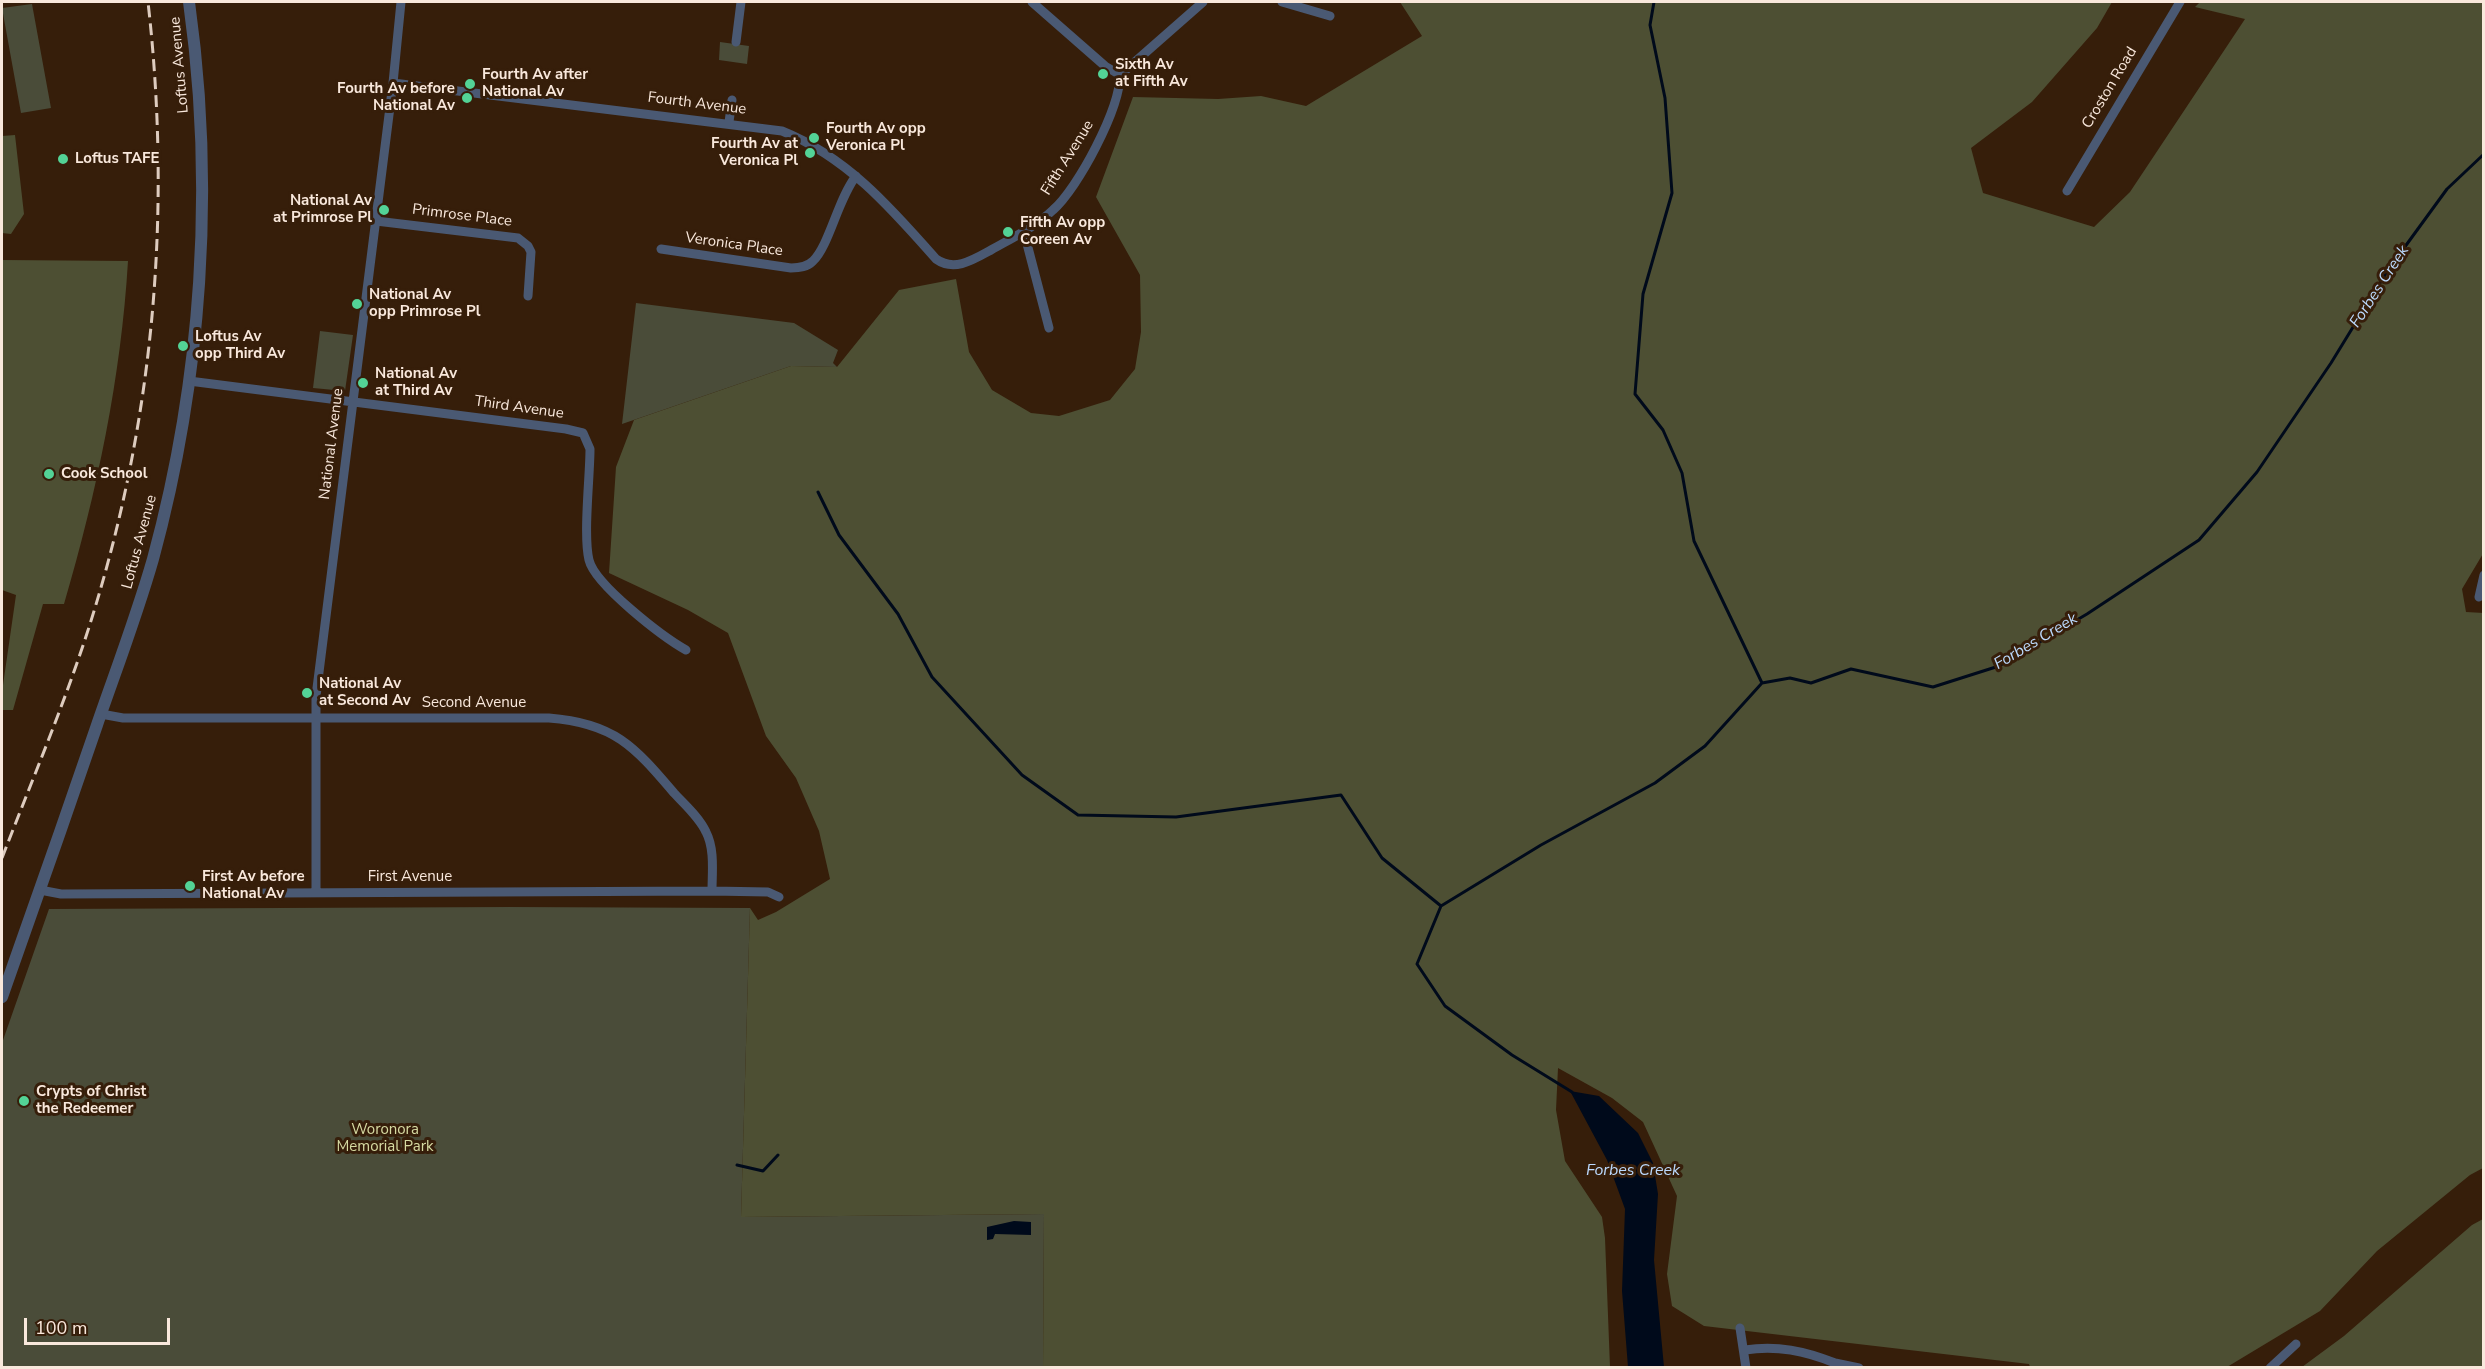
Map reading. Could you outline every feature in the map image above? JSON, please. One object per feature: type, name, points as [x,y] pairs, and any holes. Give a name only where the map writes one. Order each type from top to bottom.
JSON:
[{"type":"street","name":"Loftus Avenue","points":[[2,997],[153,559],[169,491],[189,381],[199,280],[201,154],[198,74],[189,2]]},
{"type":"street","name":"National Avenue","points":[[316,892],[315,719],[393,83],[400,2]]},
{"type":"street","points":[[736,42],[741,2]]},
{"type":"street","points":[[1032,2],[1105,66],[1120,75],[1203,2]]},
{"type":"street","points":[[1282,2],[1330,16]]},
{"type":"street","name":"Croston Road","points":[[2067,191],[2180,2]]},
{"type":"street","name":"Fifth Avenue","points":[[948,266],[977,258],[1022,232],[1046,217],[1067,194],[1112,114],[1120,75]]},
{"type":"street","name":"Fourth Avenue","points":[[393,83],[729,122],[782,131],[821,149],[856,176],[887,203],[936,259],[948,266]]},
{"type":"street","points":[[729,122],[732,100]]},
{"type":"street","name":"Veronica Place","points":[[661,249],[784,267],[807,266],[820,254],[842,195],[856,176]]},
{"type":"street","name":"Primrose Place","points":[[376,221],[518,238],[528,246],[531,252],[528,296]]},
{"type":"street","points":[[1022,232],[1049,328]]},
{"type":"street","name":"Third Avenue","points":[[189,381],[583,433],[590,449],[588,552],[594,574],[660,632],[686,650]]},
{"type":"street","points":[[2479,597],[2484,575]]},
{"type":"street","name":"Second Avenue","points":[[101,714],[123,718],[549,718],[576,721],[608,732],[636,748],[706,832],[711,855],[712,891]]},
{"type":"street","name":"First Avenue","points":[[40,890],[61,894],[712,891],[770,887],[779,897]]},
{"type":"street","points":[[1740,1328],[1746,1368]]},
{"type":"street","points":[[2270,1368],[2296,1344]]},
{"type":"street","points":[[1745,1350],[1784,1348],[1835,1365],[1859,1368]]},
{"type":"green space","points":[[1400,2],[2112,2],[2097,28],[2032,102],[1971,148],[1983,193],[2094,227],[2130,192],[2245,19],[2195,7],[2200,2],[2483,2],[2484,552],[2462,589],[2466,612],[2484,613],[2483,1168],[2470,1175],[2377,1251],[2320,1311],[2227,1367],[2030,1367],[2029,1364],[1704,1326],[1672,1306],[1667,1274],[1677,1196],[1643,1122],[1612,1098],[1558,1068],[1556,1110],[1565,1161],[1602,1217],[1605,1238],[1610,1367],[1043,1367],[1044,1214],[741,1217],[750,908],[758,920],[776,912],[830,879],[819,831],[796,778],[766,736],[728,633],[688,610],[609,573],[616,467],[634,420],[791,366],[837,367],[899,290],[956,279],[969,352],[992,390],[1031,413],[1059,416],[1110,400],[1135,369],[1141,332],[1140,275],[1096,197],[1133,97],[1218,99],[1261,96],[1306,106],[1422,36]]},
{"type":"green space","points":[[32,4],[51,108],[21,113],[2,8]]},
{"type":"green space","points":[[720,42],[749,46],[747,64],[719,60]]},
{"type":"green space","points":[[15,135],[24,214],[11,234],[2,233],[2,136]]},
{"type":"green space","points":[[2,260],[128,261],[120,348],[106,434],[87,520],[64,604],[43,604],[13,710],[2,710],[2,692],[16,595],[2,590]]},
{"type":"green space","points":[[636,303],[794,323],[838,350],[833,363],[837,367],[791,366],[622,424]]},
{"type":"green space","points":[[320,331],[353,335],[345,391],[313,388]]},
{"type":"green space","name":"Woronora Memorial Park","points":[[750,908],[741,1217],[1044,1214],[1043,1367],[2,1368],[2,1043],[49,909]]},
{"type":"green space","points":[[2483,1219],[2483,1367],[2302,1367],[2344,1336],[2472,1225]]},
{"type":"water","name":"Forbes Creek","points":[[1570,1091],[1599,1096],[1638,1133],[1653,1163],[1658,1194],[1654,1260],[1664,1367],[1628,1367],[1622,1291],[1625,1209],[1607,1160]]},
{"type":"water","points":[[1014,1221],[1031,1222],[1031,1235],[995,1234],[993,1239],[987,1240],[987,1227]]},
{"type":"waterway","points":[[1654,2],[1650,25],[1665,98],[1672,193],[1643,294],[1635,394],[1663,430],[1682,473],[1694,541],[1762,683]]},
{"type":"waterway","name":"Forbes Creek","points":[[1572,1092],[1512,1055],[1445,1006],[1417,964],[1441,906],[1541,845],[1655,783],[1705,746],[1762,683],[1790,678],[1811,683],[1851,669],[1933,687],[1999,666],[2087,614],[2199,540],[2257,472],[2331,363],[2388,270],[2447,189],[2484,154]]},
{"type":"waterway","points":[[818,492],[839,535],[898,614],[932,677],[1022,775],[1078,815],[1176,817],[1341,795],[1382,858],[1441,906]]},
{"type":"waterway","points":[[737,1165],[763,1171],[778,1155]]},
{"type":"railway","points":[[2,858],[59,712],[90,624],[112,548],[143,394],[152,316],[157,238],[158,160],[155,81],[148,2]]},
{"type":"place","name":"Sixth Av at Fifth Av","points":[[1103,74]]},
{"type":"place","name":"Fourth Av after National Av","points":[[470,84]]},
{"type":"place","name":"Fourth Av before National Av","points":[[467,98]]},
{"type":"place","name":"Fourth Av opp Veronica Pl","points":[[814,138]]},
{"type":"place","name":"Fourth Av at Veronica Pl","points":[[810,153]]},
{"type":"place","name":"Loftus TAFE","points":[[63,159]]},
{"type":"place","name":"National Av at Primrose Pl","points":[[384,210]]},
{"type":"place","name":"Fifth Av opp Coreen Av","points":[[1008,232]]},
{"type":"place","name":"National Av opp Primrose Pl","points":[[357,304]]},
{"type":"place","name":"Loftus Av opp Third Av","points":[[183,346]]},
{"type":"place","name":"National Av at Third Av","points":[[363,383]]},
{"type":"place","name":"Cook School","points":[[49,474]]},
{"type":"place","name":"National Av at Second Av","points":[[307,693]]},
{"type":"place","name":"First Av before National Av","points":[[190,886]]},
{"type":"place","name":"Crypts of Christ the Redeemer","points":[[24,1101]]}]
